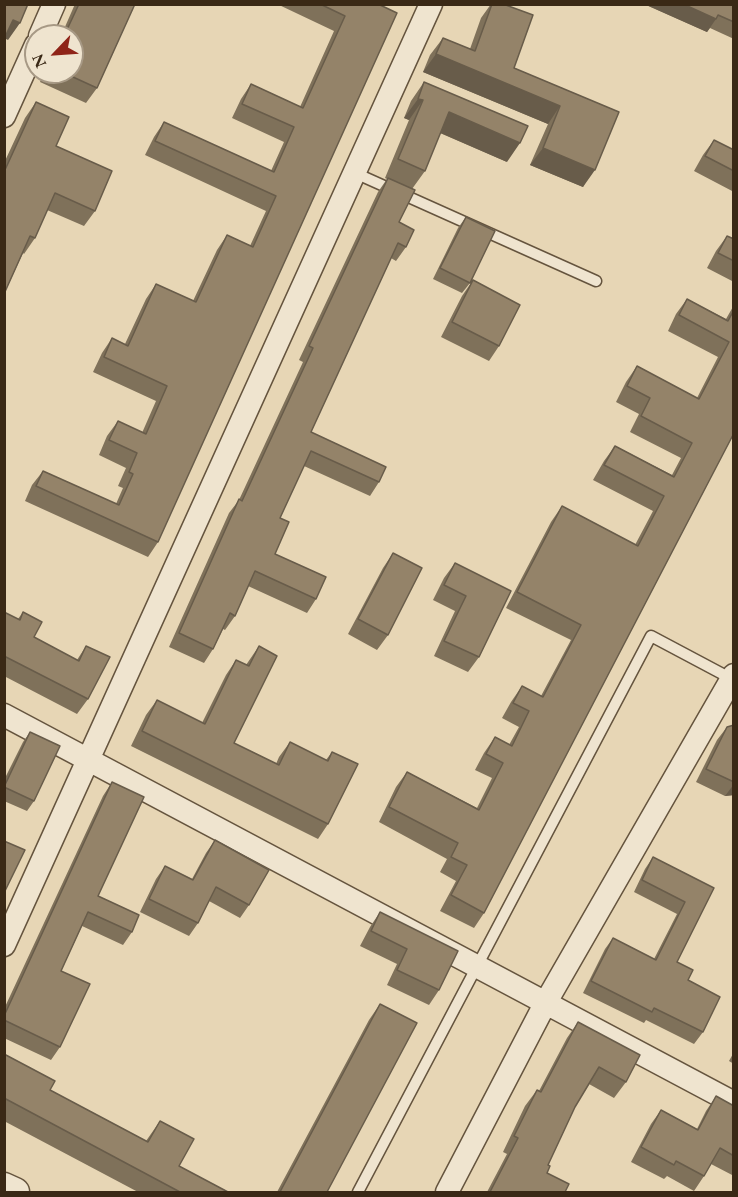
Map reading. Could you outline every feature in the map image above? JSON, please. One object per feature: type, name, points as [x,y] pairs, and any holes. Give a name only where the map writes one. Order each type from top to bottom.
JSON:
[{"type":"street","points":[[45,24],[54,4]]},
{"type":"street","points":[[4,945],[431,4]]},
{"type":"street","points":[[4,116],[24,72]]},
{"type":"street","points":[[447,1192],[546,1002],[733,678]]},
{"type":"street","points":[[4,715],[734,1103]]},
{"type":"street","points":[[4,1187],[15,1192]]},
{"type":"lane","points":[[355,173],[596,281]]},
{"type":"lane","points":[[358,1192],[651,636],[733,678]]},
{"type":"building","points":[[4,4],[28,4],[20,23],[13,20],[4,39]]},
{"type":"building","points":[[79,4],[135,4],[97,88],[84,82],[84,24],[70,24]]},
{"type":"building","points":[[320,4],[378,4],[397,13],[158,542],[36,486],[43,471],[119,505],[133,474],[129,472],[137,453],[109,440],[118,421],[146,434],[167,386],[104,357],[112,338],[128,346],[156,284],[196,302],[227,235],[253,247],[276,196],[155,141],[164,122],[274,172],[294,127],[242,104],[251,84],[303,108],[345,16]]},
{"type":"building","points":[[492,4],[503,4],[533,15],[514,68],[619,112],[595,170],[543,148],[560,106],[436,54],[443,38],[475,51]]},
{"type":"building","points":[[683,4],[734,4],[734,22],[718,15],[716,19]]},
{"type":"building","points":[[424,82],[528,126],[520,143],[449,112],[425,171],[398,159],[423,100],[418,99]]},
{"type":"building","points":[[36,102],[69,117],[56,146],[112,171],[95,211],[55,193],[35,238],[30,236],[4,294],[4,172]]},
{"type":"building","points":[[714,140],[734,150],[734,171],[705,156]]},
{"type":"building","points":[[388,178],[415,190],[399,222],[414,230],[406,247],[398,243],[311,432],[386,467],[379,482],[311,451],[280,518],[289,522],[275,554],[326,577],[316,599],[255,571],[235,616],[230,613],[213,649],[179,633],[239,499],[242,501],[313,348],[309,346]]},
{"type":"building","points":[[466,217],[495,231],[470,283],[440,268]]},
{"type":"building","points":[[727,236],[734,239],[734,261],[718,253]]},
{"type":"building","points":[[473,280],[520,305],[499,346],[452,322]]},
{"type":"building","points":[[687,299],[728,321],[734,310],[734,433],[484,913],[451,895],[467,865],[451,857],[458,843],[389,807],[407,772],[479,810],[503,763],[486,754],[495,737],[512,746],[529,711],[513,703],[522,686],[543,697],[581,625],[517,592],[562,506],[638,546],[664,496],[604,465],[615,446],[674,477],[692,443],[641,416],[650,398],[627,386],[637,366],[699,399],[729,342],[679,315]]},
{"type":"building","points":[[393,553],[422,568],[388,635],[358,619]]},
{"type":"building","points":[[455,563],[511,591],[479,657],[444,641],[466,596],[444,585]]},
{"type":"building","points":[[4,612],[20,620],[23,612],[42,622],[34,637],[79,661],[86,646],[110,657],[88,699],[4,656]]},
{"type":"building","points":[[259,646],[277,656],[234,743],[279,765],[290,742],[328,761],[332,752],[358,764],[328,824],[142,731],[157,700],[205,724],[236,660],[249,666]]},
{"type":"building","points":[[734,725],[734,782],[706,769],[727,727]]},
{"type":"building","points":[[30,732],[60,746],[34,801],[4,787]]},
{"type":"building","points":[[112,782],[144,797],[98,896],[139,915],[132,932],[88,912],[61,971],[90,984],[60,1047],[4,1020],[4,1016]]},
{"type":"building","points":[[215,840],[269,870],[249,905],[216,887],[198,923],[149,899],[165,866],[193,880]]},
{"type":"building","points":[[4,841],[25,850],[4,893]]},
{"type":"building","points":[[653,857],[714,888],[677,962],[693,970],[688,980],[720,997],[703,1032],[654,1008],[652,1012],[591,981],[613,938],[656,960],[685,902],[642,880]]},
{"type":"building","points":[[380,912],[458,951],[439,990],[397,970],[407,949],[371,931]]},
{"type":"building","points":[[380,1004],[417,1023],[327,1192],[280,1192]]},
{"type":"building","points":[[578,1022],[640,1055],[626,1082],[599,1067],[575,1107],[548,1165],[550,1166],[547,1173],[569,1184],[565,1192],[490,1192],[518,1138],[514,1136],[537,1090],[541,1092]]},
{"type":"building","points":[[4,1054],[55,1081],[50,1090],[148,1142],[160,1121],[194,1139],[179,1166],[228,1192],[180,1192],[4,1098]]},
{"type":"building","points":[[716,1096],[734,1106],[734,1156],[720,1148],[704,1176],[676,1161],[674,1165],[641,1147],[661,1110],[698,1130]]}]
